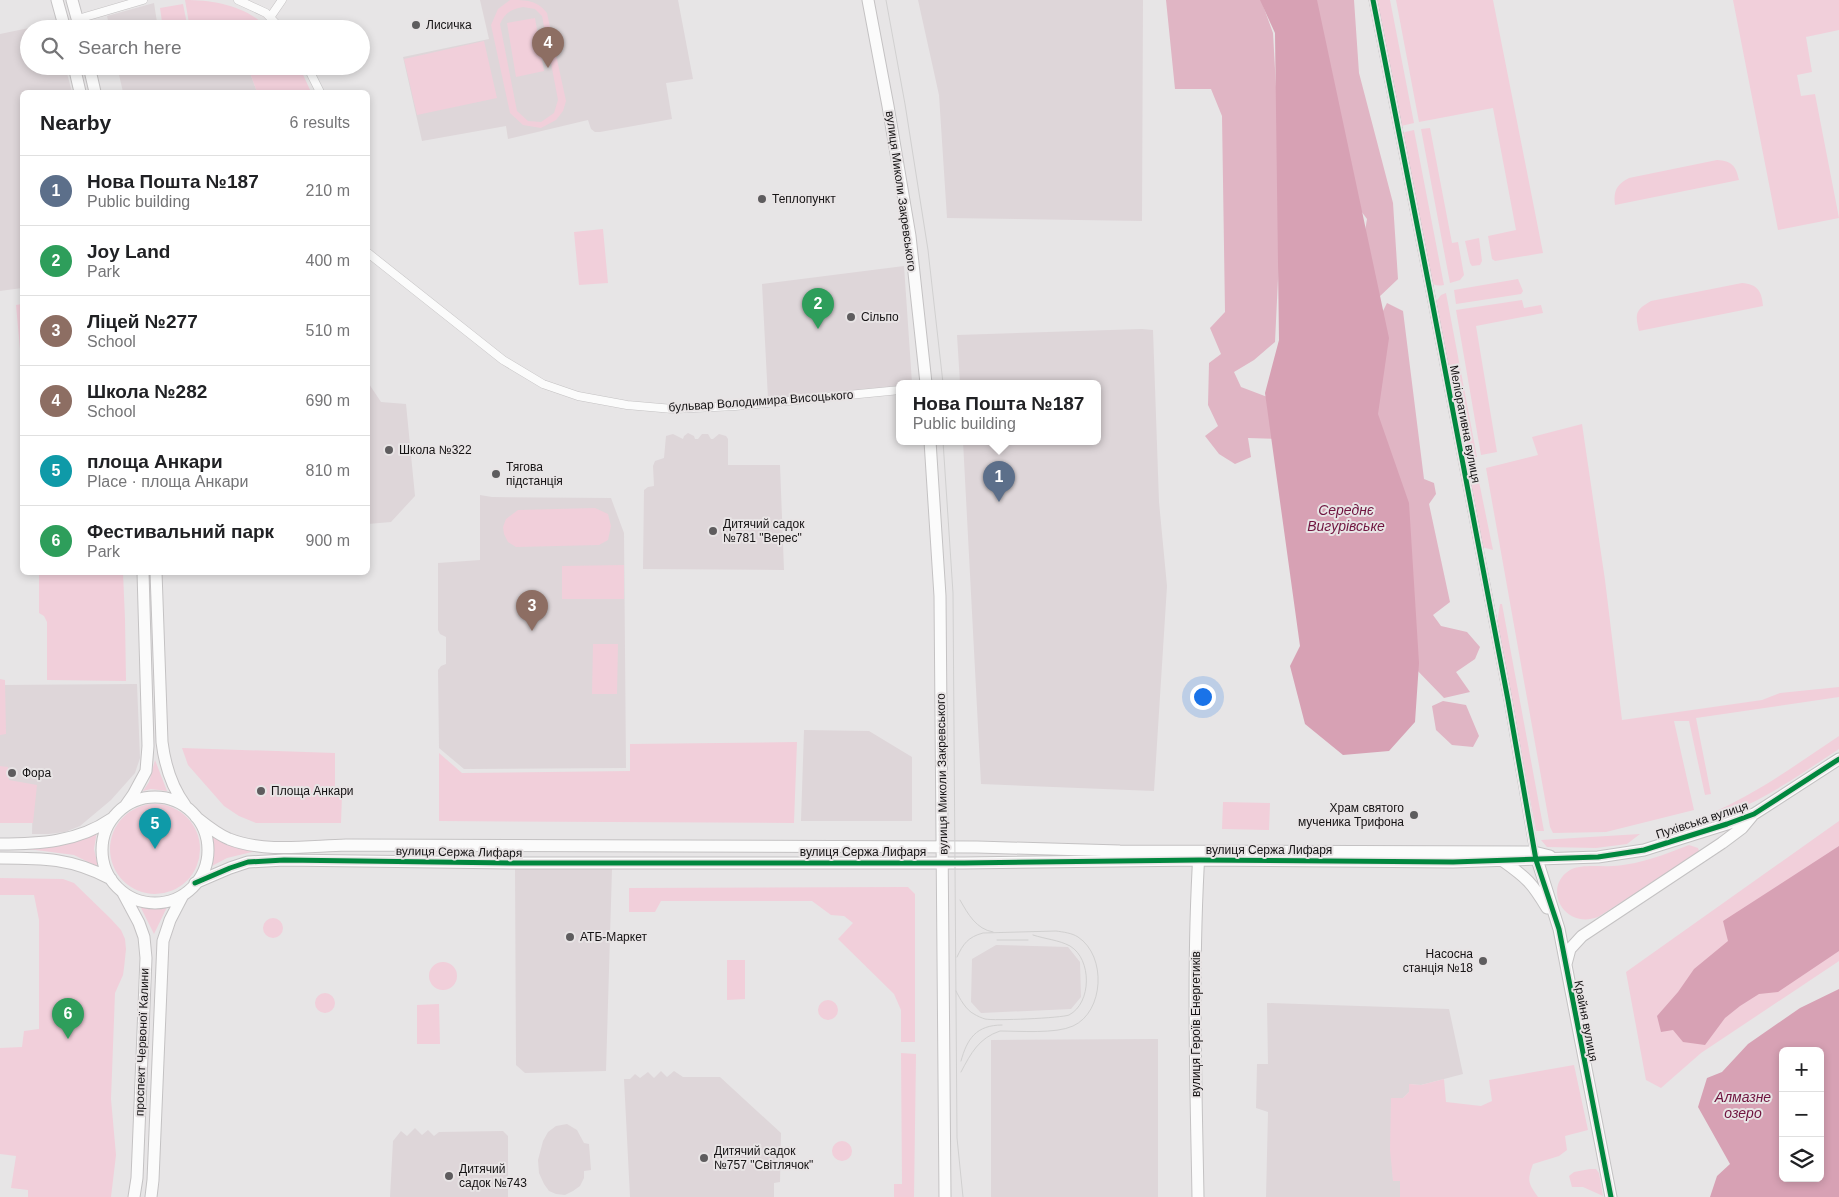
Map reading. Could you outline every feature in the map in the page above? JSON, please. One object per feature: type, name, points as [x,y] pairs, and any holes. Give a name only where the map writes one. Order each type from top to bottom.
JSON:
[{"type":"street","points":[[57,0],[63,20]]},
{"type":"street","points":[[72,0],[78,20]]},
{"type":"street","points":[[90,20],[143,0]]},
{"type":"street","points":[[238,0],[256,7],[274,20]]},
{"type":"street","points":[[271,16],[282,0]]},
{"type":"street","name":"вулиця Миколи Закревського","points":[[868,0],[910,236],[926,380]]},
{"type":"street","name":"Меліоративна вулиця","points":[[1373,0],[1508,700],[1535,856]]},
{"type":"street","points":[[76,75],[80,90]]},
{"type":"street","points":[[91,75],[95,90]]},
{"type":"street","points":[[312,75],[319,90]]},
{"type":"street","name":"бульвар Володимира Висоцького","points":[[370,255],[503,360],[543,384],[578,396],[626,405],[672,409],[735,406],[896,390]]},
{"type":"street","name":"вулиця Миколи Закревського","points":[[930,445],[940,596],[945,1197]]},
{"type":"street","points":[[0,844],[34,844],[65,840],[97,829],[112,818],[134,795],[146,771],[148,746],[143,575]]},
{"type":"street","points":[[112,818],[105,832],[102,848],[104,864],[111,879],[122,891],[136,900],[152,903],[168,901],[183,894],[195,883],[204,870],[207,854],[206,838],[196,817],[176,793],[165,765],[162,742],[156,575]]},
{"type":"street","name":"Пухівська вулиця","points":[[1535,856],[1556,858],[1624,854],[1710,830],[1754,814],[1839,760]]},
{"type":"street","points":[[125,806],[141,799],[159,797],[176,801],[186,807]]},
{"type":"street","points":[[1566,966],[1570,950],[1582,936],[1722,843],[1742,828],[1754,814]]},
{"type":"street","name":"вулиця Сержа Лифаря","points":[[196,817],[228,839],[264,847],[346,845],[943,847],[1120,851],[1199,856],[1503,861],[1535,856]]},
{"type":"street","name":"вулиця Сержа Лифаря","points":[[195,883],[248,862],[284,860],[514,863],[942,862],[1199,856],[1535,856]]},
{"type":"street","name":"вулиця Героїв Енергетиків","points":[[1198,1197],[1195,1067],[1199,856]]},
{"type":"street","name":"Крайня вулиця","points":[[1535,856],[1559,929],[1611,1197]]},
{"type":"street","points":[[0,858],[34,858],[66,862],[91,868],[111,879]]},
{"type":"street","points":[[1503,861],[1535,887],[1559,929]]},
{"type":"street","name":"проспект Червоної Калини","points":[[122,891],[139,923],[144,937],[146,958],[137,1178],[134,1197]]},
{"type":"street","name":"проспект Червоної Калини","points":[[150,1197],[153,1180],[163,941],[170,920],[183,894]]},
{"type":"shaded area","points":[[185,0],[219,3],[241,10],[258,20],[188,20]]},
{"type":"shaded area","points":[[480,0],[678,0],[693,79],[666,83],[672,119],[600,132],[595,132],[591,129],[588,120],[508,139],[506,126],[422,141],[403,57],[489,39]]},
{"type":"shaded area","points":[[510,0],[521,0],[539,5],[547,13],[566,101],[563,111],[556,120],[541,128],[523,125],[510,113],[491,25],[498,9]],"holes":[[[523,7],[535,9],[542,16],[558,100],[554,113],[541,122],[528,121],[517,111],[500,24],[506,14],[512,10]]]},
{"type":"shaded area","points":[[918,0],[1143,0],[1142,221],[947,218],[939,95]]},
{"type":"shaded area","points":[[1166,0],[1261,0],[1273,33],[1282,195],[1275,342],[1254,360],[1234,372],[1241,387],[1270,398],[1276,439],[1248,438],[1251,457],[1235,464],[1219,454],[1205,436],[1218,426],[1208,405],[1209,363],[1221,354],[1210,328],[1225,312],[1222,116],[1211,89],[1175,89]]},
{"type":"shaded area","points":[[1297,0],[1354,0],[1359,73],[1393,203],[1398,279],[1378,298],[1358,274],[1367,219],[1344,188]]},
{"type":"shaded area","points":[[1376,0],[1390,0],[1414,123],[1401,126]]},
{"type":"shaded area","points":[[1396,0],[1493,0],[1543,253],[1495,261],[1492,259],[1488,236],[1516,230],[1493,108],[1419,122]]},
{"type":"shaded area","points":[[1733,0],[1839,0],[1839,30],[1806,37],[1812,72],[1797,75],[1801,96],[1815,94],[1839,218],[1778,230]]},
{"type":"shaded area","points":[[154,3],[157,20],[108,20],[107,16]]},
{"type":"shaded area","points":[[183,4],[186,20],[162,20],[160,8]]},
{"type":"shaded area","points":[[535,18],[544,71],[516,77],[507,23]]},
{"type":"shaded area","points":[[20,30],[20,75],[67,75],[71,90],[20,90],[20,288],[0,291],[0,34]]},
{"type":"shaded area","points":[[484,41],[497,98],[417,115],[404,59]]},
{"type":"shaded area","points":[[119,75],[251,75],[256,90],[123,90]]},
{"type":"shaded area","points":[[251,75],[303,75],[310,90],[256,90]]},
{"type":"shaded area","points":[[1430,128],[1452,243],[1458,242],[1464,275],[1460,280],[1450,283],[1421,129]]},
{"type":"shaded area","points":[[1414,130],[1444,285],[1436,285],[1430,281],[1402,135],[1405,132]]},
{"type":"shaded area","points":[[1717,160],[1730,163],[1736,171],[1739,180],[1615,205],[1617,188],[1629,178]]},
{"type":"shaded area","points":[[603,229],[608,283],[579,285],[574,232]]},
{"type":"shaded area","points":[[1479,238],[1482,261],[1480,265],[1472,266],[1465,241]]},
{"type":"shaded area","points":[[904,266],[912,380],[896,380],[896,388],[768,399],[762,284]]},
{"type":"shaded area","points":[[1518,279],[1523,291],[1521,294],[1456,304],[1454,290]]},
{"type":"shaded area","points":[[1742,283],[1758,289],[1763,306],[1639,331],[1637,316],[1639,310],[1651,301]]},
{"type":"shaded area","points":[[1446,293],[1477,457],[1471,457],[1463,449],[1435,303],[1441,295]]},
{"type":"shaded area","points":[[1522,300],[1524,308],[1541,305],[1543,313],[1476,326],[1497,452],[1481,455],[1456,310]]},
{"type":"shaded area","points":[[1387,303],[1403,311],[1424,479],[1434,483],[1436,494],[1429,504],[1450,602],[1433,615],[1441,626],[1467,632],[1480,647],[1475,659],[1456,672],[1470,692],[1444,698],[1414,667],[1369,403],[1374,329]]},
{"type":"shaded area","points":[[20,304],[20,349],[16,305]]},
{"type":"shaded area","points":[[1153,330],[1159,502],[1167,586],[1154,791],[981,784],[963,445],[1101,445],[1101,380],[960,380],[957,335]]},
{"type":"shaded area","name":"Школа №322","points":[[370,386],[381,402],[406,404],[415,496],[391,522],[370,524]]},
{"type":"shaded area","points":[[1582,424],[1605,580],[1622,720],[1762,700],[1780,693],[1839,687],[1839,697],[1696,718],[1711,794],[1705,795],[1689,721],[1674,721],[1694,810],[1606,832],[1553,833],[1550,827],[1486,468],[1538,455],[1532,437]]},
{"type":"shaded area","name":"Дитячий садок №781 \"Верес\"","points":[[688,433],[694,436],[695,439],[698,439],[702,434],[708,434],[711,439],[719,434],[726,436],[728,439],[728,465],[780,465],[784,570],[643,569],[644,490],[654,486],[653,466],[655,461],[664,458],[666,436],[673,434],[683,439]]},
{"type":"shaded area","points":[[1476,467],[1493,550],[1482,547],[1469,478],[1471,471]]},
{"type":"shaded area","points":[[480,495],[492,497],[611,498],[624,533],[626,768],[464,769],[439,748],[438,670],[446,664],[446,637],[440,634],[438,630],[438,563],[480,560]]},
{"type":"shaded area","points":[[595,508],[608,514],[611,526],[608,540],[599,545],[516,547],[508,542],[504,534],[503,527],[506,519],[518,510]]},
{"type":"shaded area","points":[[624,565],[624,599],[562,599],[562,566]]},
{"type":"shaded area","points":[[39,575],[123,575],[126,681],[47,680],[47,622],[44,616],[39,613]]},
{"type":"shaded area","points":[[1500,604],[1502,604],[1544,831],[1536,831],[1497,624]]},
{"type":"shaded area","points":[[593,644],[618,644],[617,694],[592,694]]},
{"type":"shaded area","points":[[0,679],[5,680],[6,734],[0,735]]},
{"type":"shaded area","points":[[137,684],[140,758],[135,773],[111,800],[80,826],[65,832],[32,834],[33,791],[0,789],[0,685]]},
{"type":"shaded area","points":[[1443,701],[1466,705],[1479,736],[1473,747],[1452,745],[1436,730],[1432,706]]},
{"type":"shaded area","points":[[804,730],[869,731],[912,757],[912,821],[801,821]]},
{"type":"shaded area","points":[[1839,736],[1839,749],[1746,806],[1712,819],[1709,814],[1760,788]]},
{"type":"shaded area","points":[[797,742],[794,823],[439,821],[439,753],[462,773],[630,771],[630,744]]},
{"type":"shaded area","points":[[182,748],[335,753],[335,793],[342,795],[341,823],[256,823],[239,816],[224,806],[188,765]]},
{"type":"shaded area","points":[[155,760],[167,791],[151,789],[143,791],[149,782]]},
{"type":"shaded area","points":[[0,766],[8,767],[9,780],[37,785],[33,823],[0,823]]},
{"type":"shaded area","points":[[1223,802],[1270,803],[1269,830],[1222,829]]},
{"type":"shaded area","points":[[155,804],[172,807],[187,817],[197,832],[200,849],[197,866],[187,881],[172,891],[155,894],[138,891],[123,881],[113,866],[110,849],[113,832],[123,817],[138,807]]},
{"type":"shaded area","points":[[1839,821],[1839,961],[1701,1053],[1661,1088],[1646,1080],[1626,972]]},
{"type":"shaded area","points":[[97,831],[94,849],[98,867],[74,855],[28,849]]},
{"type":"shaded area","points":[[212,833],[260,850],[227,858],[210,867],[213,850]]},
{"type":"shaded area","points":[[1640,834],[1627,844],[1596,848],[1547,847],[1541,840]]},
{"type":"shaded area","points":[[1689,845],[1698,848],[1699,851],[1696,855],[1598,917],[1575,918],[1560,905],[1557,896],[1558,886],[1562,877],[1570,870],[1585,866],[1615,866],[1635,863]]},
{"type":"shaded area","points":[[515,866],[612,869],[606,1071],[525,1073],[516,1065]]},
{"type":"shaded area","points":[[0,878],[63,879],[74,883],[111,919],[121,930],[125,939],[126,949],[123,975],[115,993],[111,1099],[116,1155],[111,1197],[28,1197],[28,1190],[11,1188],[16,1156],[0,1154],[0,1048],[22,1047],[24,1031],[39,1029],[39,920],[34,895],[0,895]]},
{"type":"shaded area","points":[[908,887],[915,894],[915,1042],[901,1042],[901,1010],[894,994],[838,939],[853,923],[844,916],[831,915],[812,901],[661,901],[655,912],[629,912],[629,888]]},
{"type":"shaded area","points":[[168,905],[154,934],[140,906]]},
{"type":"shaded area","points":[[269,918],[277,918],[283,924],[283,932],[277,938],[269,938],[263,932],[263,924]]},
{"type":"shaded area","points":[[996,945],[1068,947],[1080,962],[1081,997],[1071,1009],[981,1013],[971,1002],[972,959]]},
{"type":"shaded area","points":[[727,960],[745,960],[745,999],[727,1000]]},
{"type":"shaded area","points":[[443,962],[453,966],[457,976],[453,986],[443,990],[433,986],[429,976],[433,966]]},
{"type":"shaded area","points":[[321,993],[329,993],[335,999],[335,1007],[329,1013],[321,1013],[315,1007],[315,999]]},
{"type":"shaded area","points":[[828,1000],[835,1003],[838,1010],[835,1017],[828,1020],[821,1017],[818,1010],[821,1003]]},
{"type":"shaded area","points":[[1267,1003],[1449,1009],[1463,1074],[1421,1085],[1409,1084],[1409,1092],[1403,1098],[1391,1098],[1393,1181],[1400,1181],[1400,1197],[1266,1197],[1268,1112],[1256,1108],[1257,1064],[1268,1064]]},
{"type":"shaded area","points":[[439,1004],[440,1044],[417,1044],[417,1005]]},
{"type":"shaded area","points":[[1158,1039],[1158,1197],[991,1197],[991,1040]]},
{"type":"shaded area","points":[[901,1053],[916,1054],[914,1197],[894,1197],[894,1184],[902,1184]]},
{"type":"shaded area","points":[[1574,1065],[1588,1130],[1565,1136],[1567,1150],[1559,1156],[1533,1164],[1530,1182],[1538,1197],[1400,1197],[1400,1181],[1393,1181],[1390,1150],[1391,1098],[1403,1098],[1409,1092],[1409,1084],[1421,1085],[1444,1079],[1446,1102],[1481,1106],[1492,1101],[1489,1080]]},
{"type":"shaded area","name":"Дитячий садок №757 \"Світлячок\"","points":[[661,1071],[667,1077],[674,1071],[683,1077],[720,1077],[781,1133],[780,1182],[774,1183],[774,1197],[630,1197],[624,1079],[630,1079],[635,1074],[640,1078],[648,1072],[654,1078]]},
{"type":"shaded area","points":[[567,1124],[577,1130],[584,1143],[589,1144],[591,1170],[584,1171],[584,1178],[580,1186],[565,1195],[549,1191],[539,1173],[538,1160],[543,1141],[548,1132],[556,1126]]},
{"type":"shaded area","name":"Дитячий садок №743","points":[[415,1128],[422,1135],[428,1130],[434,1136],[439,1132],[503,1131],[508,1136],[508,1197],[390,1197],[393,1141],[401,1131],[407,1136]]},
{"type":"shaded area","points":[[842,1141],[849,1144],[852,1151],[849,1158],[842,1161],[835,1158],[832,1151],[835,1144]]},
{"type":"shaded area","points":[[1596,1169],[1599,1173],[1603,1196],[1583,1187],[1572,1187],[1569,1176],[1574,1172]]},
{"type":"water","name":"Середнє Вигурівське","points":[[1260,0],[1317,0],[1389,338],[1378,414],[1409,503],[1419,663],[1415,722],[1389,751],[1343,755],[1305,724],[1290,666],[1300,646],[1265,393],[1279,340],[1275,33]]},
{"type":"water","points":[[1839,846],[1839,951],[1778,992],[1759,994],[1740,1006],[1725,1018],[1705,1045],[1683,1042],[1673,1030],[1661,1032],[1657,1016],[1678,992],[1694,969],[1728,941],[1723,921]]},
{"type":"water","name":"Алмазне озеро","points":[[1839,989],[1839,1197],[1710,1197],[1717,1176],[1730,1164],[1698,1107],[1707,1078],[1722,1072],[1748,1044],[1800,1008]]},
{"type":"tram line","points":[[886,0],[905,104],[928,250],[943,380]]},
{"type":"tram line","points":[[943,445],[953,593],[957,1138],[963,1197]]},
{"type":"tram line","points":[[960,900],[977,924],[993,932]]},
{"type":"tram line","points":[[957,957],[961,948],[967,942],[983,933],[1064,932],[1078,937],[1087,946],[1094,957],[1098,983],[1096,997],[1091,1009],[1083,1019],[1073,1026],[1066,1029],[1037,1032],[1000,1031],[986,1038],[976,1047],[961,1072]]},
{"type":"tram line","points":[[956,991],[968,1010],[985,1019],[1028,1019],[1069,1015],[1077,1009],[1085,991],[1085,970],[1082,961],[1077,952],[1070,946],[1033,935]]},
{"type":"tram line","points":[[997,940],[1028,940]]},
{"type":"tram line","points":[[961,1061],[966,1046],[974,1035],[985,1028],[1002,1025]]},
{"type":"cycle path","points":[[1373,0],[1508,700],[1536,860],[1559,929],[1611,1197]]},
{"type":"cycle path","points":[[195,883],[248,862],[284,860],[514,863],[964,863],[1199,860],[1453,862],[1598,857],[1644,850],[1754,814],[1839,759]]},
{"type":"place","name":"Лисичка","points":[[416,25]]},
{"type":"place","name":"Школа №282","points":[[548,68]]},
{"type":"place","name":"Теплопункт","points":[[762,199]]},
{"type":"place","name":"Сільпо","points":[[851,317]]},
{"type":"place","name":"Joy Land","points":[[818,329]]},
{"type":"place","name":"Школа №322","points":[[389,450]]},
{"type":"place","name":"Тягова пiдстанцiя","points":[[496,474]]},
{"type":"place","name":"Нова Пошта №187","points":[[999,502]]},
{"type":"place","name":"Дитячий садок №781 \"Верес\"","points":[[713,531]]},
{"type":"place","name":"Ліцей №277","points":[[532,631]]},
{"type":"place","name":"Фора","points":[[12,773]]},
{"type":"place","name":"Площа Анкари","points":[[261,791]]},
{"type":"place","name":"Храм святого мученика Трифона","points":[[1414,815]]},
{"type":"place","name":"площа Анкари","points":[[155,849]]},
{"type":"place","name":"АТБ-Маркет","points":[[570,937]]},
{"type":"place","name":"Насосна станція №18","points":[[1483,961]]},
{"type":"place","name":"Фестивальний парк","points":[[68,1039]]},
{"type":"place","name":"Дитячий садок №757 \"Світлячок\"","points":[[704,1158]]},
{"type":"place","name":"Дитячий садок №743","points":[[449,1176]]}]
